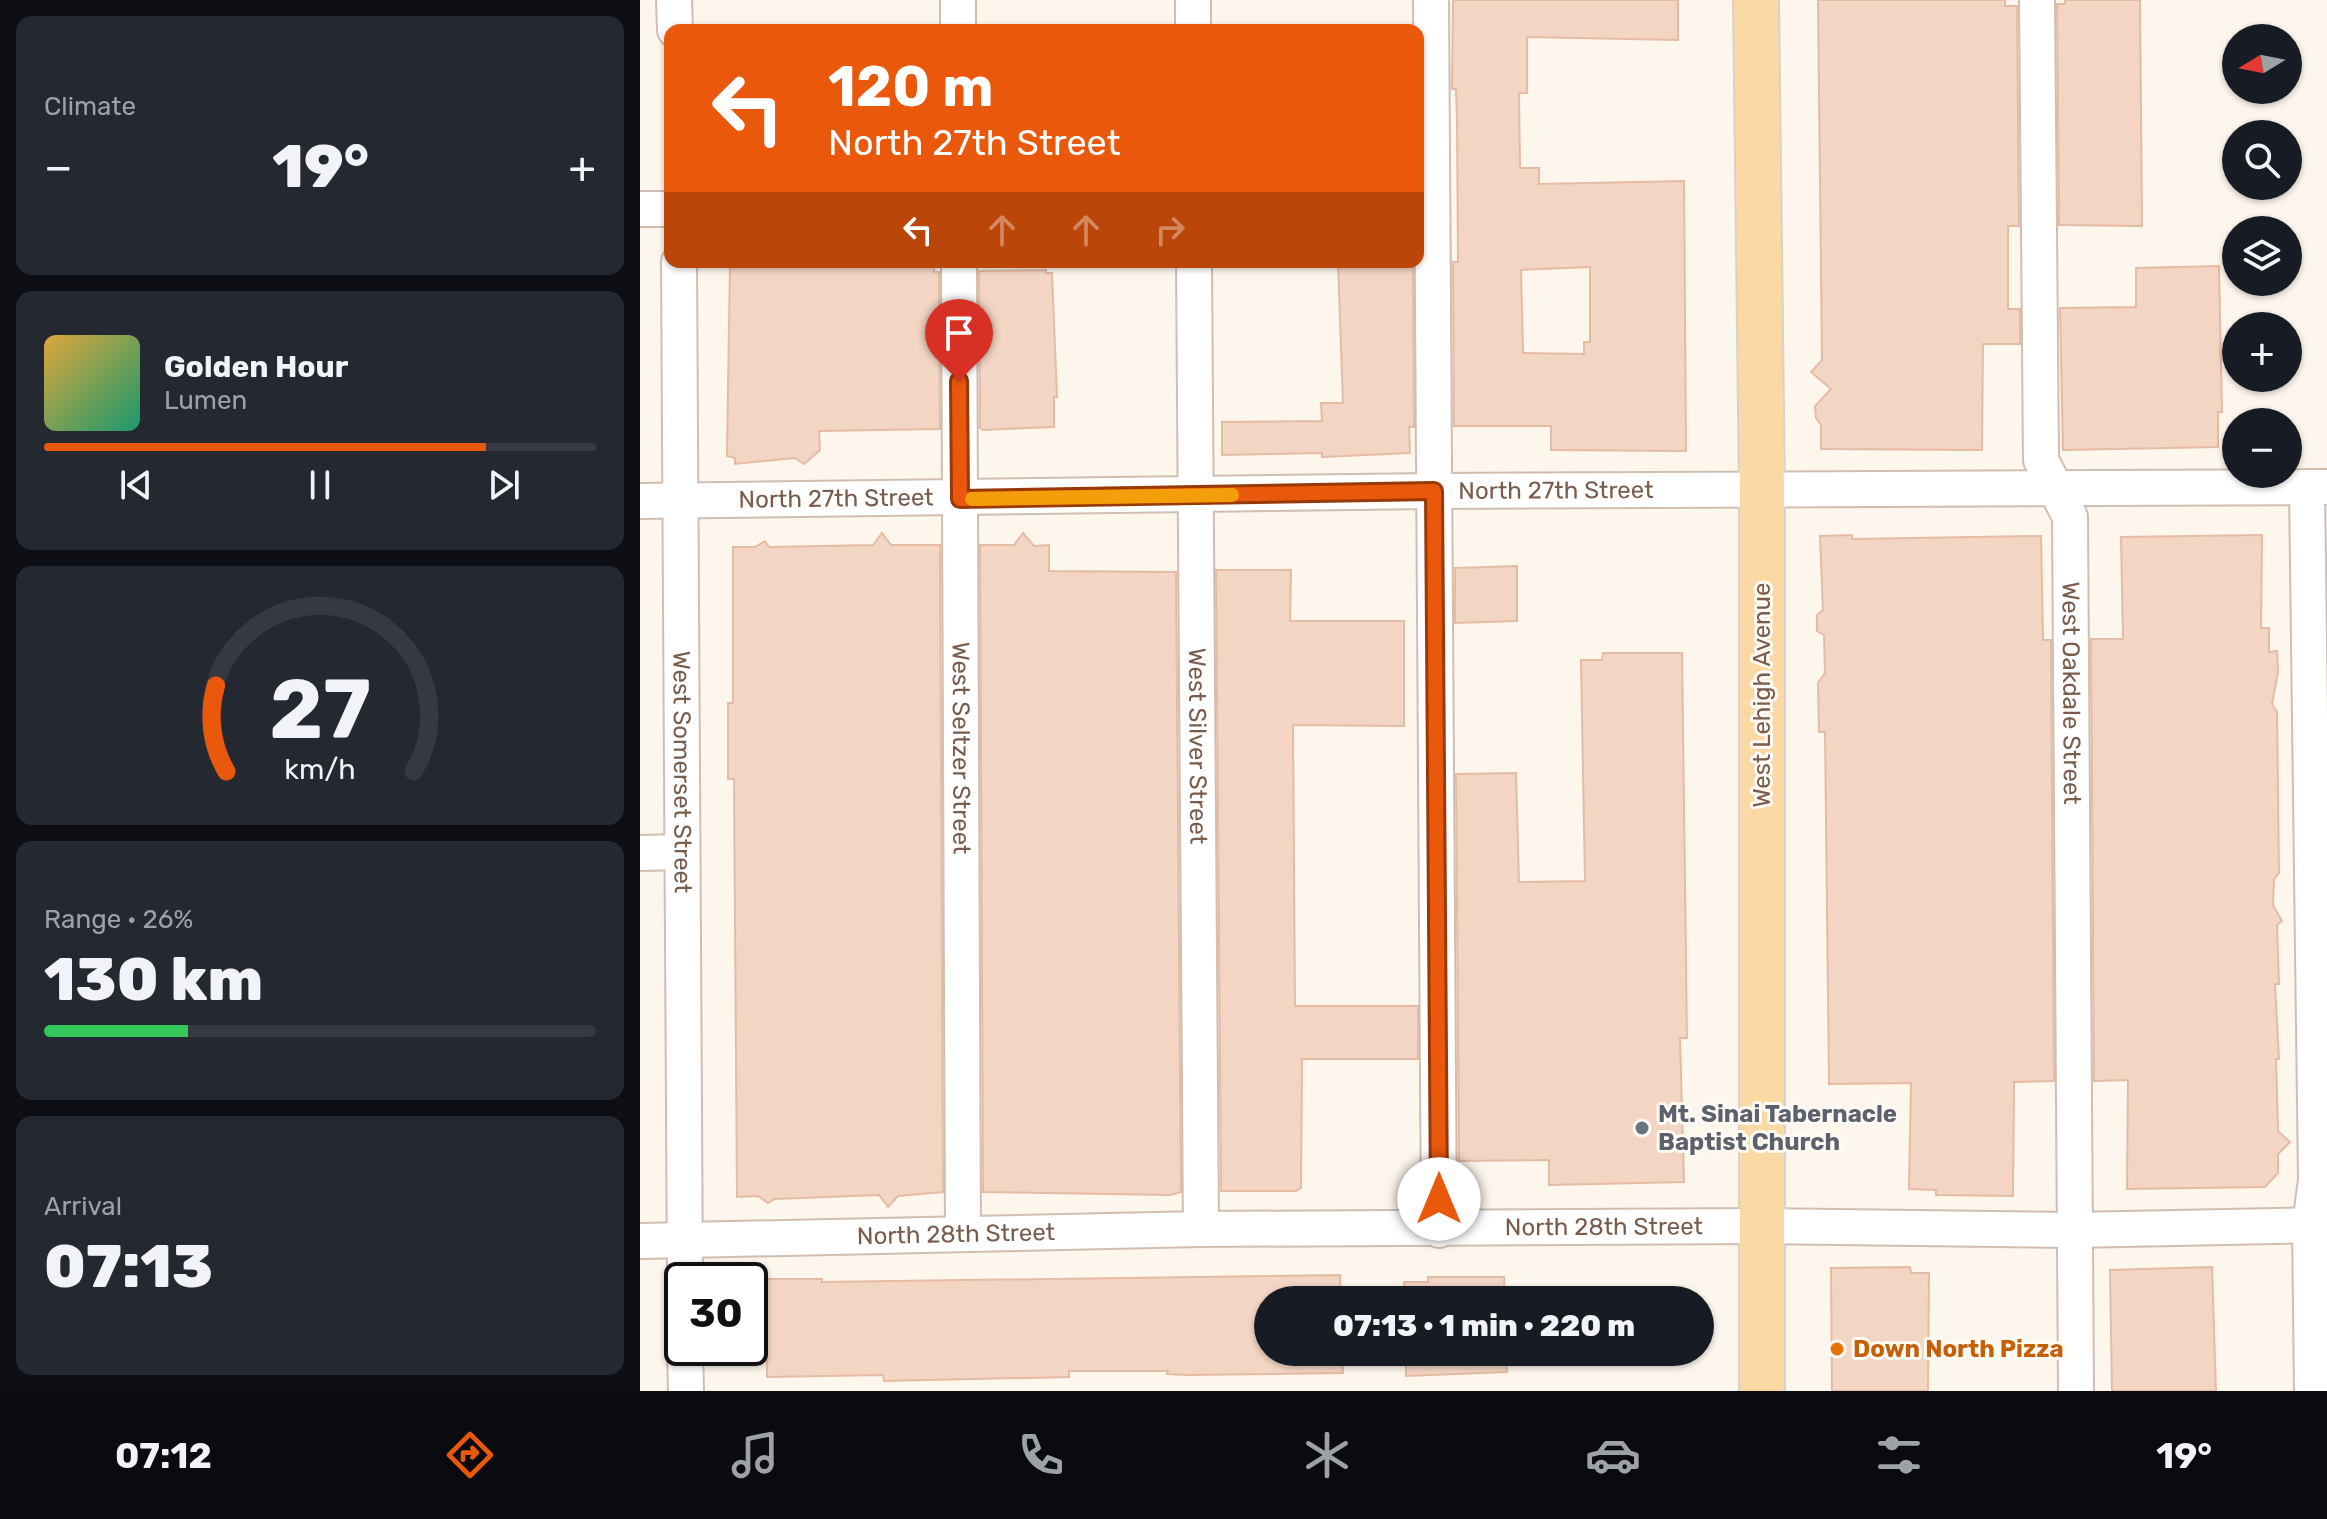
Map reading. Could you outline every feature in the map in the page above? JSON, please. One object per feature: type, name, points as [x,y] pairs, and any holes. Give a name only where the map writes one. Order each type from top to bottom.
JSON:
[{"type":"main road","name":"West Lehigh Avenue","points":[[1756,0],[1762,492],[1762,1391]]},
{"type":"street","points":[[674,0],[675,24]]},
{"type":"street","points":[[958,0],[958,24]]},
{"type":"street","points":[[1193,0],[1193,24]]},
{"type":"street","points":[[1431,0],[1439,1230]]},
{"type":"street","name":"West Oakdale Street","points":[[2037,0],[2041,460],[2070,517],[2076,1391]]},
{"type":"street","points":[[640,209],[664,209]]},
{"type":"street","name":"West Somerset Street","points":[[679,268],[685,1262]]},
{"type":"street","name":"West Seltzer Street","points":[[959,268],[963,1234]]},
{"type":"street","name":"West Silver Street","points":[[1194,268],[1201,1229]]},
{"type":"street","points":[[2312,1391],[2319,1225],[2316,1164],[2317,487]]},
{"type":"street","name":"North 27th Street","points":[[640,501],[1434,491],[1762,492],[2317,487]]},
{"type":"street","points":[[640,853],[682,852]]},
{"type":"street","name":"North 28th Street","points":[[640,1241],[1201,1229],[1761,1226],[2073,1230],[2319,1225]]},
{"type":"street","points":[[685,1366],[686,1391]]},
{"type":"building","points":[[1453,0],[1678,0],[1678,40],[1527,37],[1527,93],[1519,93],[1520,168],[1539,168],[1539,184],[1684,181],[1686,451],[1551,450],[1551,426],[1454,426],[1453,262],[1458,262],[1456,89],[1452,89]],"holes":[[[1590,267],[1590,342],[1584,342],[1584,354],[1523,353],[1521,270]]]},
{"type":"building","points":[[1818,0],[2005,0],[2005,6],[2017,6],[2019,226],[2008,226],[2008,309],[2020,309],[2020,344],[1983,344],[1982,450],[1821,449],[1821,425],[1816,418],[1815,406],[1831,389],[1811,372],[1822,360]]},
{"type":"building","points":[[2065,0],[2140,0],[2142,226],[2059,225],[2057,4],[2065,4]]},
{"type":"building","points":[[2219,266],[2222,412],[2218,412],[2218,447],[2063,450],[2060,308],[2136,307],[2136,268]]},
{"type":"building","points":[[730,268],[934,268],[934,272],[939,272],[940,429],[819,431],[820,450],[804,464],[795,458],[735,464],[735,458],[727,456]]},
{"type":"building","points":[[1338,268],[1413,268],[1414,427],[1409,427],[1410,453],[1322,457],[1322,453],[1222,455],[1222,422],[1322,421],[1321,403],[1343,403]]},
{"type":"building","points":[[1046,270],[1046,273],[1052,273],[1057,397],[1054,397],[1054,427],[983,430],[980,428],[979,271]]},
{"type":"building","points":[[882,533],[891,545],[940,545],[943,1192],[898,1196],[888,1207],[879,1195],[775,1199],[768,1203],[758,1196],[737,1197],[734,779],[728,779],[728,703],[733,703],[733,547],[755,547],[765,541],[769,547],[873,545]]},
{"type":"building","points":[[1023,533],[1034,546],[1049,545],[1049,571],[1176,572],[1181,1192],[1170,1195],[983,1192],[980,545],[1014,545]]},
{"type":"building","points":[[1852,535],[1852,539],[2041,536],[2043,640],[2051,640],[2054,1081],[2014,1082],[2013,1196],[1936,1195],[1936,1190],[1909,1189],[1911,1083],[1829,1084],[1825,732],[1819,732],[1818,683],[1825,673],[1824,635],[1817,631],[1817,615],[1823,610],[1820,536]]},
{"type":"building","points":[[2262,535],[2261,628],[2269,628],[2269,652],[2277,651],[2278,672],[2272,704],[2277,712],[2279,873],[2274,879],[2273,905],[2282,921],[2277,925],[2279,984],[2275,984],[2279,1059],[2276,1059],[2278,1131],[2290,1142],[2278,1154],[2278,1173],[2265,1187],[2127,1189],[2128,1080],[2094,1081],[2091,639],[2123,639],[2121,537]]},
{"type":"building","points":[[1517,566],[1517,621],[1455,623],[1455,568]]},
{"type":"building","points":[[1216,570],[1291,570],[1290,621],[1404,621],[1404,726],[1293,725],[1295,1006],[1418,1006],[1418,1059],[1302,1059],[1301,1188],[1296,1191],[1221,1191]]},
{"type":"building","points":[[1603,653],[1682,653],[1687,1038],[1680,1038],[1684,1182],[1549,1185],[1549,1160],[1459,1161],[1456,774],[1516,773],[1519,882],[1585,881],[1581,660],[1602,660]]},
{"type":"building","points":[[1910,1267],[1911,1273],[1929,1273],[1928,1391],[1832,1391],[1831,1268]]},
{"type":"building","points":[[2212,1267],[2216,1391],[2112,1391],[2110,1270]]},
{"type":"building","points":[[1340,1275],[1340,1286],[1254,1286],[1254,1366],[1343,1366],[1343,1373],[1187,1375],[1167,1374],[1168,1371],[1069,1371],[1069,1377],[884,1381],[883,1375],[767,1377],[768,1279],[822,1279],[822,1282]]},
{"type":"building","points":[[1428,1277],[1504,1277],[1504,1286],[1404,1286],[1404,1282],[1428,1282]]},
{"type":"building","points":[[1406,1366],[1507,1366],[1507,1372],[1406,1376]]},
{"type":"slow traffic","points":[[972,499],[1232,495]]},
{"type":"place","name":"Mt. Sinai Tabernacle Baptist Church","points":[[1642,1128]]},
{"type":"place","name":"Down North Pizza","points":[[1837,1349]]},
{"type":"route","points":[[959,381],[960,499],[1434,491],[1439,1199]]}]
